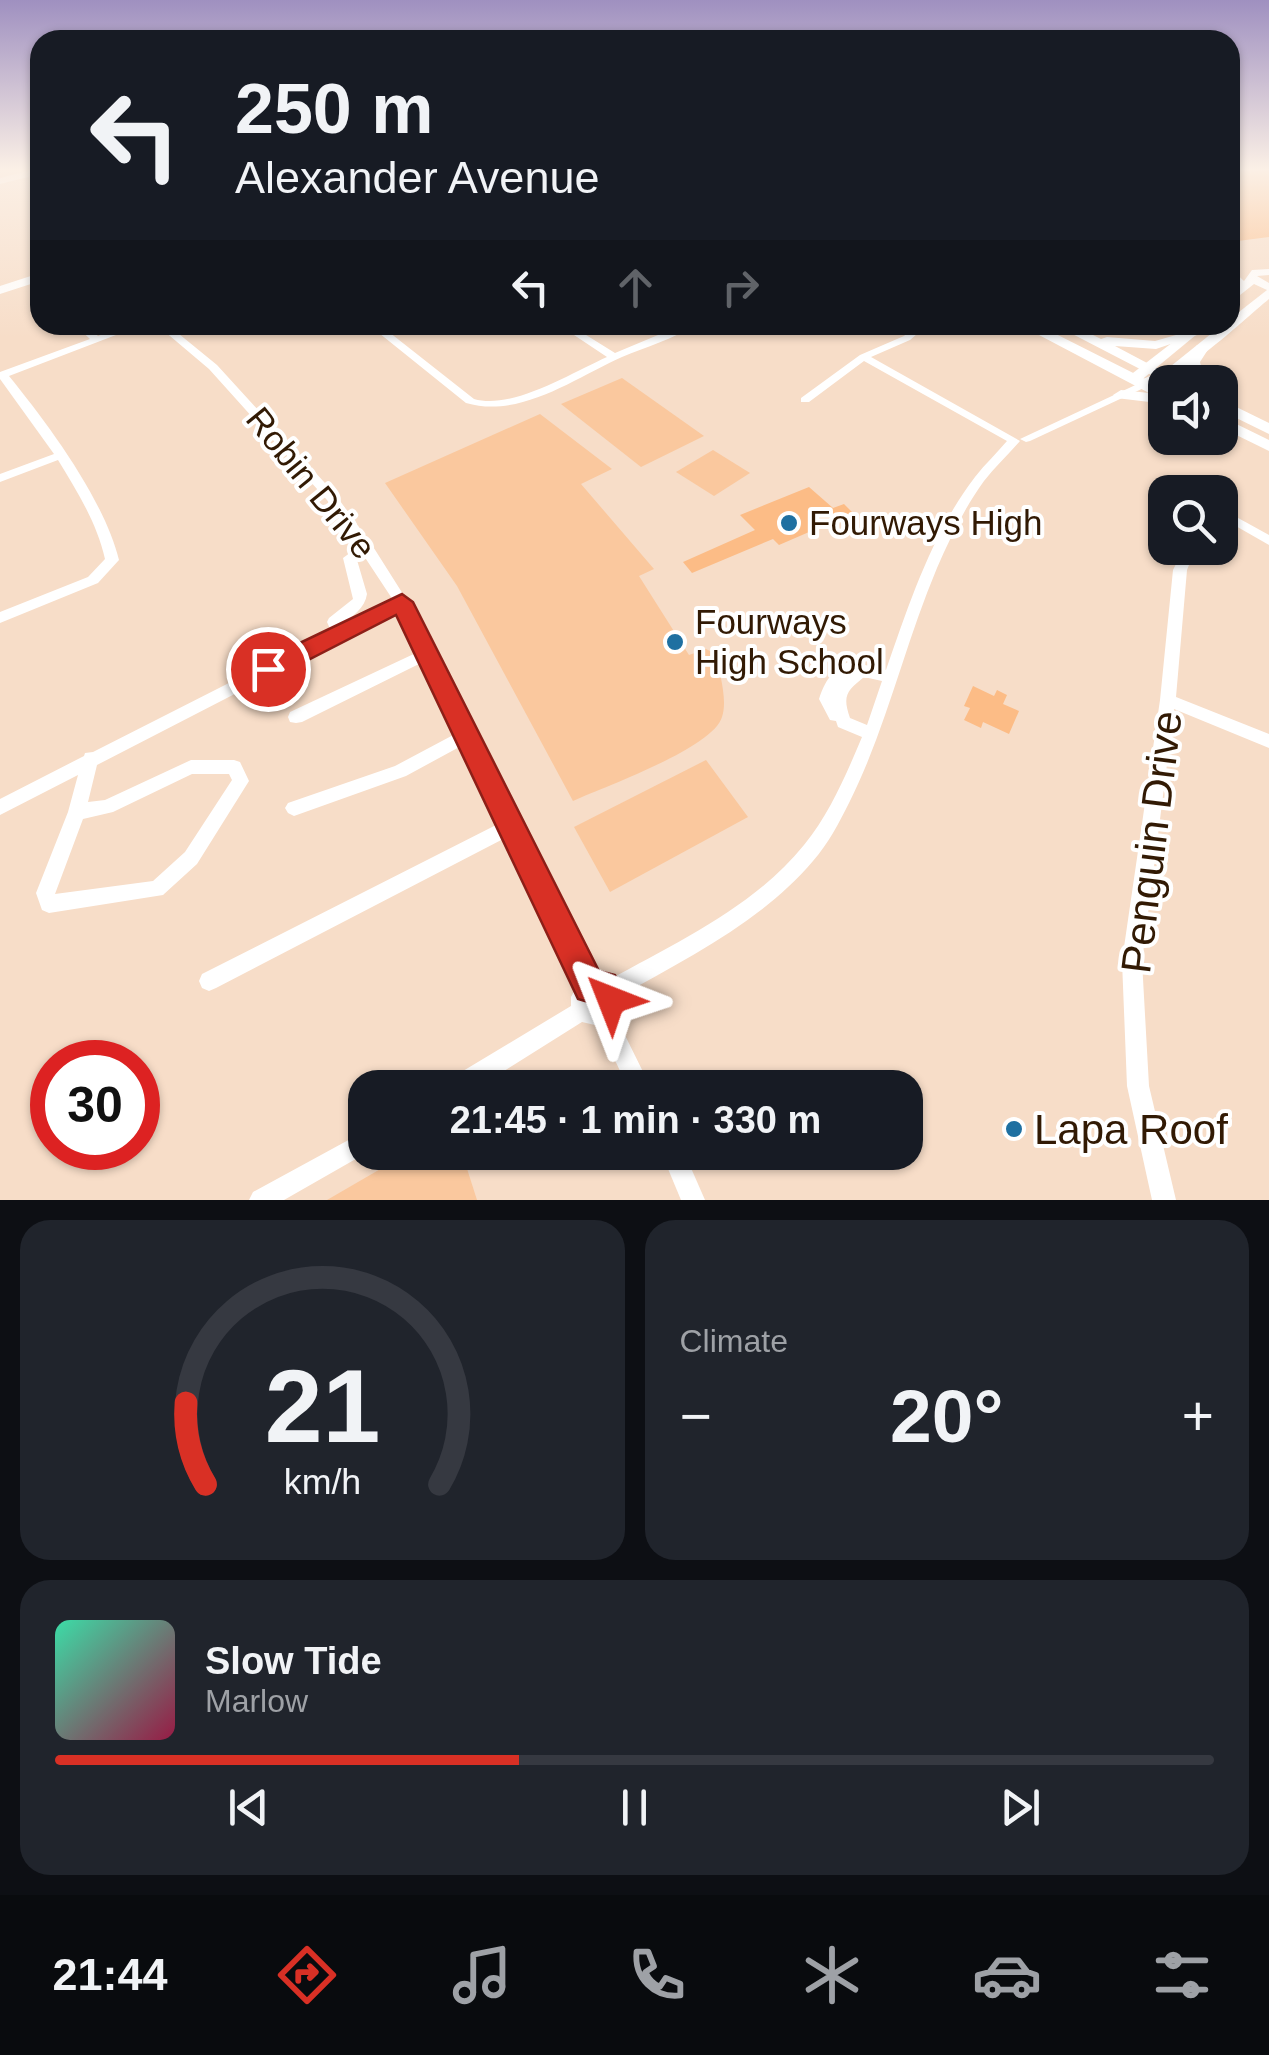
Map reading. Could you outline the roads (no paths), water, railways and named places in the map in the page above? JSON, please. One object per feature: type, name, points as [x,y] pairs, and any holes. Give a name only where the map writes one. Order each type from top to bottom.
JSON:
[{"type":"main road","points":[[0,290],[30,280]]},
{"type":"main road","points":[[0,299],[30,289]]},
{"type":"main road","points":[[1069,335],[1140,345],[1177,335]]},
{"type":"main road","points":[[1069,335],[1148,375]]},
{"type":"main road","points":[[1069,335],[1106,374],[1107,397],[1148,397]]},
{"type":"main road","points":[[1194,365],[1202,348]]},
{"type":"main road","points":[[1238,412],[1266,428]]},
{"type":"main road","points":[[1238,431],[1269,446]]},
{"type":"street","points":[[1252,280],[1251,274],[1268,271]]},
{"type":"street","points":[[1240,317],[1269,290],[1252,280]]},
{"type":"street","points":[[1240,291],[1252,280]]},
{"type":"street","points":[[1240,317],[1269,304]]},
{"type":"street","points":[[91,335],[97,340]]},
{"type":"street","points":[[0,618],[92,580],[112,560],[104,532],[32,409],[2,373],[110,335]]},
{"type":"street","name":"Robin Drive","points":[[174,335],[213,367],[331,497],[368,548],[402,602],[511,826],[599,990]]},
{"type":"street","points":[[387,335],[470,401],[488,408],[517,400],[667,335]]},
{"type":"street","points":[[579,335],[614,358]]},
{"type":"street","points":[[805,400],[863,357],[911,335]]},
{"type":"street","points":[[1165,365],[1192,335]]},
{"type":"street","points":[[1174,365],[1218,335]]},
{"type":"street","points":[[863,357],[1018,438]]},
{"type":"street","points":[[489,1070],[611,1004],[599,990],[749,911],[778,886],[830,823],[956,518],[978,476],[1018,438],[1148,380]]},
{"type":"street","points":[[0,478],[59,456]]},
{"type":"street","points":[[1238,523],[1269,541]]},
{"type":"street","points":[[339,633],[334,622],[357,606],[360,597],[350,558],[368,548]]},
{"type":"street","name":"Penguin Drive","points":[[1164,1200],[1138,1086],[1132,961],[1182,565]]},
{"type":"street","points":[[0,808],[402,602]]},
{"type":"street","points":[[296,717],[425,655]]},
{"type":"street","points":[[870,734],[844,722],[837,703],[853,674],[870,670],[894,674]]},
{"type":"street","points":[[1168,700],[1269,741]]},
{"type":"street","points":[[294,808],[400,770],[466,736]]},
{"type":"street","points":[[77,812],[107,807],[191,767],[234,767],[241,780],[194,854],[157,889],[49,904],[45,893],[77,812],[91,758]]},
{"type":"street","points":[[208,981],[511,826]]},
{"type":"street","points":[[594,1012],[629,1070]]},
{"type":"street","points":[[261,1200],[348,1151]]},
{"type":"street","points":[[680,1170],[693,1200]]},
{"type":"place","name":"Fourways High","points":[[789,523]]},
{"type":"place","name":"Fourways High School","points":[[675,642]]},
{"type":"place","name":"Lapa Roof","points":[[1014,1129]]}]
